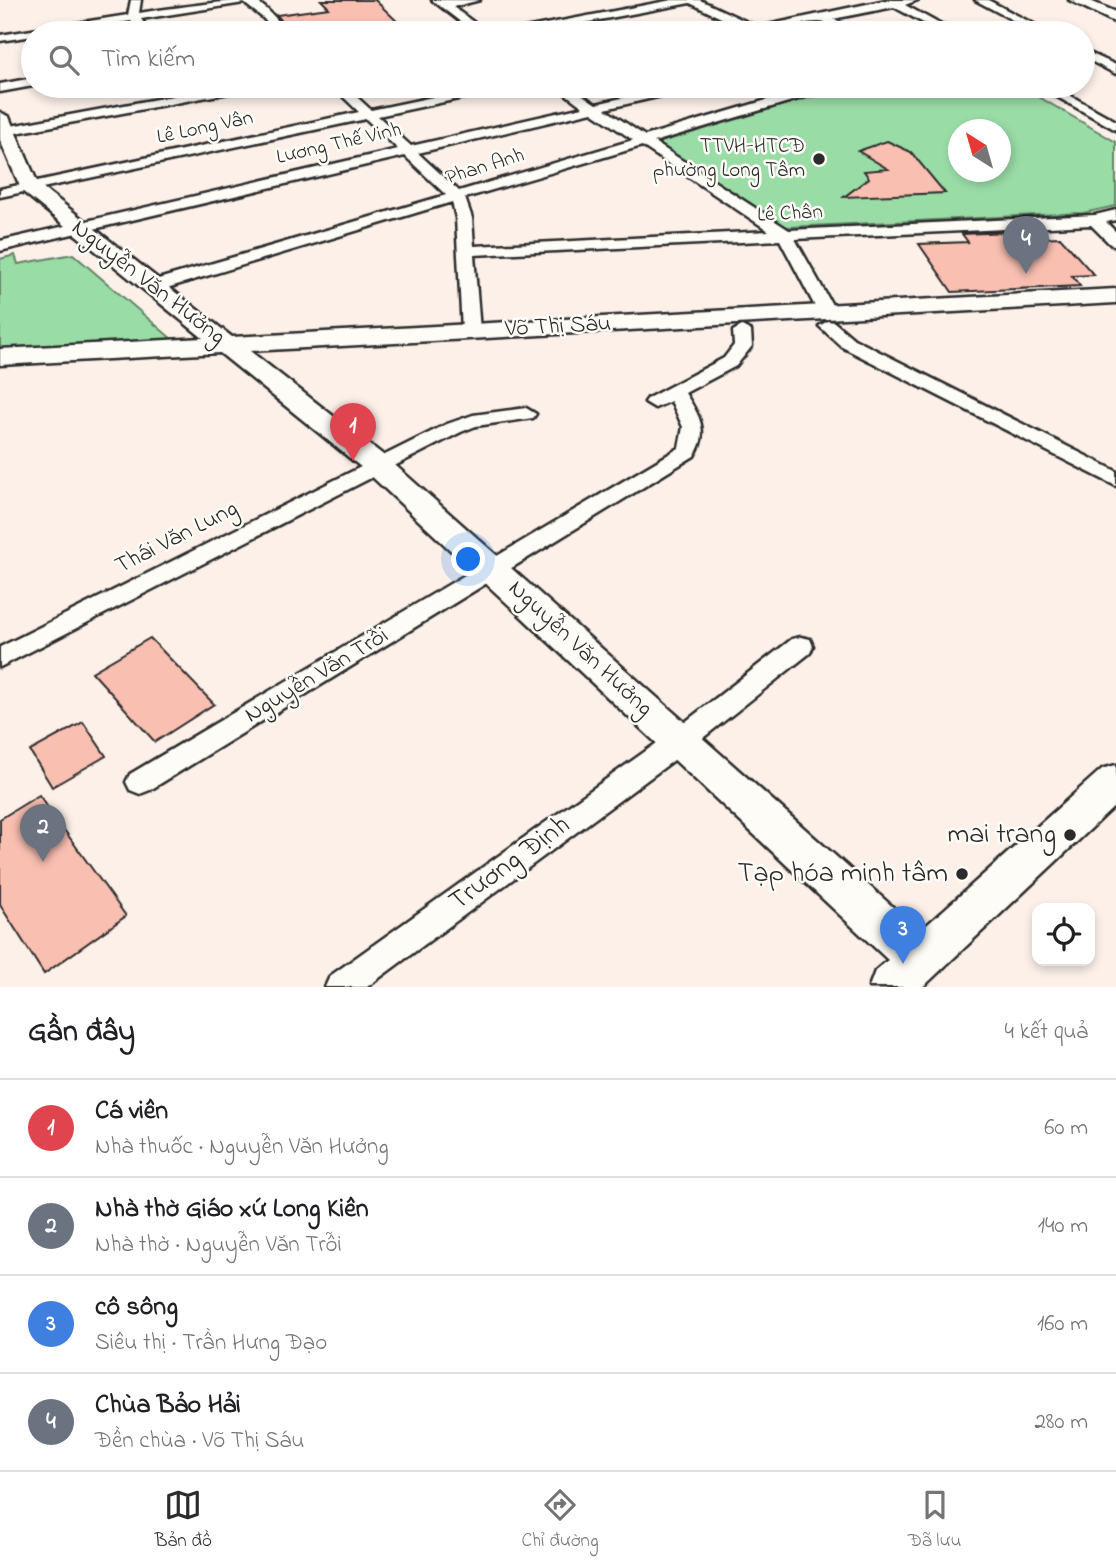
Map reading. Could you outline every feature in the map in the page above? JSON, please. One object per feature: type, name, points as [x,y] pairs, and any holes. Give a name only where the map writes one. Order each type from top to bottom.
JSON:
[{"type":"main road","points":[[1076,0],[1116,18]]},
{"type":"main road","name":"Nguyễn Văn Hưởng","points":[[2,127],[15,190],[78,228],[377,465],[680,741],[905,973]]},
{"type":"main road","name":"Võ Thị Sáu","points":[[0,357],[742,331],[827,319],[1116,296]]},
{"type":"main road","name":"Võ Thị Sáu","points":[[0,371],[471,331],[1116,311]]},
{"type":"main road","points":[[905,973],[1116,781]]},
{"type":"street","points":[[136,0],[133,16],[137,21]]},
{"type":"street","points":[[107,21],[246,0],[271,21]]},
{"type":"street","points":[[440,3],[475,0]]},
{"type":"street","points":[[578,21],[691,0],[732,21]]},
{"type":"street","points":[[804,21],[892,1],[913,0]]},
{"type":"street","points":[[980,0],[1021,21]]},
{"type":"street","points":[[892,1],[928,21]]},
{"type":"street","points":[[440,3],[465,21]]},
{"type":"street","points":[[820,17],[829,21]]},
{"type":"street","points":[[0,38],[21,35]]},
{"type":"street","points":[[1095,59],[1116,57]]},
{"type":"street","points":[[1095,62],[1116,70]]},
{"type":"street","points":[[0,88],[21,84]]},
{"type":"street","points":[[2,127],[174,98]]},
{"type":"street","points":[[350,98],[458,198],[464,218],[471,331]]},
{"type":"street","name":"Lê Long Vân","points":[[15,190],[446,98]]},
{"type":"street","points":[[579,98],[785,235],[827,319],[849,343],[1116,479]]},
{"type":"street","name":"Lương Thế Vinh","points":[[0,246],[634,98]]},
{"type":"street","name":"Phan Anh","points":[[154,286],[458,198],[783,98]]},
{"type":"street","points":[[1066,98],[1116,126]]},
{"type":"street","name":"Lê Chân","points":[[466,251],[1095,220],[1116,215]]},
{"type":"street","points":[[1095,220],[1116,241]]},
{"type":"street","points":[[655,401],[730,362],[743,346],[742,331]]},
{"type":"street","name":"Nguyễn Văn Trỗi","points":[[140,782],[687,452],[694,438],[695,425],[675,392]]},
{"type":"street","name":"Thái Văn Lung","points":[[0,658],[377,465],[473,421],[526,414]]},
{"type":"street","name":"Trương Định","points":[[341,987],[680,741],[801,646]]},
{"type":"green space","name":"TTVH-HTCĐ phường Long Tâm","points":[[807,98],[1041,98],[1116,142],[1116,206],[1083,213],[788,227],[776,223],[660,146],[661,142]]},
{"type":"green space","points":[[73,254],[179,345],[0,352],[0,259],[15,255],[18,264]]},
{"type":"building","points":[[321,0],[375,0],[397,21],[282,21],[277,15],[329,8]]},
{"type":"building","points":[[887,141],[911,152],[945,193],[844,197],[869,178],[864,171],[888,169],[858,151]]},
{"type":"building","points":[[1032,231],[1039,238],[1060,237],[1094,275],[1072,276],[1080,286],[952,292],[919,244],[968,242],[962,234]]},
{"type":"building","points":[[150,638],[214,704],[155,742],[92,672]]},
{"type":"building","points":[[83,722],[106,756],[52,787],[30,751]]},
{"type":"building","points":[[39,795],[126,916],[44,974],[0,905],[0,819]]},
{"type":"place","name":"TTVH-HTCĐ phường Long Tâm","points":[[819,159]]},
{"type":"place","name":"Chùa Bảo Hải","points":[[1026,274]]},
{"type":"place","name":"Cá viên","points":[[353,461]]},
{"type":"place","name":"mai trang","points":[[1070,835]]},
{"type":"place","name":"Nhà thờ Giáo xứ Long Kiên","points":[[43,862]]},
{"type":"place","name":"Tạp hóa minh tâm","points":[[962,874]]},
{"type":"place","name":"cô sông","points":[[903,964]]}]
